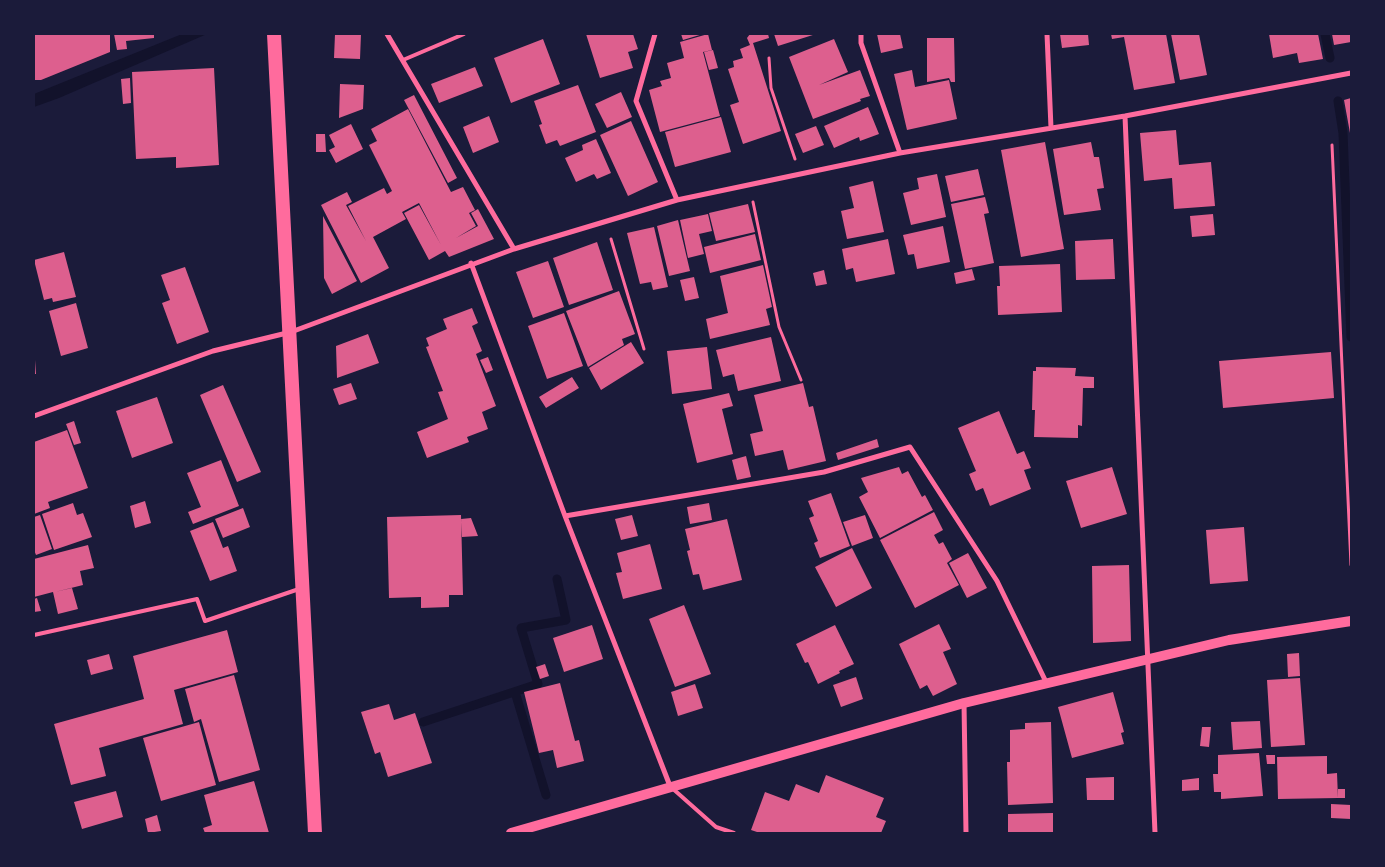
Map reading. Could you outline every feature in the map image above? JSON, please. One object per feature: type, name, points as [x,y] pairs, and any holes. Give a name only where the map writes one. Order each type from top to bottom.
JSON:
[{"type":"highway","points":[[274,34],[315,833]]},
{"type":"main road","points":[[514,833],[670,786],[964,703],[1229,640],[1351,621]]},
{"type":"street","points":[[387,34],[514,249]]},
{"type":"street","points":[[655,34],[636,101],[677,200]]},
{"type":"street","points":[[861,34],[861,43],[900,153]]},
{"type":"street","points":[[1047,34],[1050,128]]},
{"type":"street","points":[[34,416],[213,352],[290,332],[514,249],[677,200],[900,153],[1125,116],[1351,73]]},
{"type":"street","points":[[1125,116],[1155,833]]},
{"type":"street","points":[[471,264],[565,516],[670,786]]},
{"type":"street","points":[[565,516],[824,472],[910,447],[997,581],[1047,684]]},
{"type":"street","points":[[964,703],[966,833]]},
{"type":"lane","points":[[403,60],[464,34]]},
{"type":"lane","points":[[34,635],[197,599],[205,621],[303,588]]},
{"type":"lane","points":[[670,786],[716,827],[734,833]]},
{"type":"path","points":[[769,58],[771,88],[800,174]]},
{"type":"path","points":[[1332,145],[1351,565]]},
{"type":"path","points":[[749,185],[778,327],[801,380]]},
{"type":"path","points":[[605,222],[644,349]]},
{"type":"shaded area","points":[[182,34],[207,34],[34,107],[34,94]]},
{"type":"building","points":[[34,34],[110,34],[110,52],[41,80],[34,80]]},
{"type":"building","points":[[114,34],[154,34],[154,38],[126,41],[127,49],[117,50]]},
{"type":"building","points":[[335,34],[361,34],[360,59],[334,58]]},
{"type":"building","points":[[586,34],[633,34],[638,49],[628,52],[633,68],[600,78]]},
{"type":"building","points":[[681,34],[703,34],[683,40]]},
{"type":"building","points":[[708,34],[712,50],[703,52],[720,116],[660,132],[649,90],[662,86],[660,81],[671,78],[667,63],[684,58],[680,42]]},
{"type":"building","points":[[750,34],[768,34],[769,38],[753,43],[781,131],[743,144],[730,105],[739,102],[728,69],[734,67],[733,61],[743,58],[740,49],[750,45],[747,38]]},
{"type":"building","points":[[774,34],[816,34],[778,46]]},
{"type":"building","points":[[877,34],[900,34],[903,48],[881,53]]},
{"type":"building","points":[[1060,34],[1088,34],[1089,45],[1062,48]]},
{"type":"building","points":[[1111,34],[1166,34],[1175,83],[1134,90],[1124,37],[1112,39]]},
{"type":"building","points":[[1171,34],[1199,34],[1207,75],[1180,80]]},
{"type":"building","points":[[1269,34],[1318,34],[1323,59],[1299,63],[1297,53],[1273,58]]},
{"type":"building","points":[[1332,34],[1351,34],[1351,42],[1334,45]]},
{"type":"building","points":[[927,38],[954,38],[955,82],[951,82],[949,78],[927,82]]},
{"type":"building","points":[[543,39],[560,84],[511,103],[494,58]]},
{"type":"building","points":[[834,39],[848,72],[819,85],[860,70],[870,96],[813,119],[789,57]]},
{"type":"building","points":[[713,50],[718,68],[709,70],[704,52]]},
{"type":"building","points":[[475,67],[483,86],[439,103],[431,84]]},
{"type":"building","points":[[214,68],[219,165],[176,168],[176,157],[136,159],[132,72]]},
{"type":"building","points":[[912,70],[915,87],[949,80],[957,119],[907,130],[894,74]]},
{"type":"building","points":[[130,78],[131,103],[123,104],[121,79]]},
{"type":"building","points":[[340,84],[364,85],[363,109],[339,118]]},
{"type":"building","points":[[578,85],[596,132],[560,146],[557,140],[546,144],[539,125],[542,124],[534,101]]},
{"type":"building","points":[[621,92],[632,117],[607,128],[595,104]]},
{"type":"building","points":[[414,95],[457,178],[448,183],[404,100]]},
{"type":"building","points":[[1351,98],[1351,133],[1350,133],[1344,100]]},
{"type":"building","points":[[868,107],[879,134],[860,141],[859,137],[834,148],[824,126]]},
{"type":"building","points":[[408,109],[451,192],[463,187],[475,210],[469,213],[476,226],[456,238],[478,226],[471,213],[478,209],[494,239],[449,257],[445,251],[429,260],[404,213],[419,205],[441,245],[419,203],[402,212],[406,219],[373,237],[389,268],[361,283],[321,205],[347,192],[352,202],[346,205],[366,241],[348,206],[384,188],[387,194],[392,191],[369,145],[377,141],[371,129]]},
{"type":"building","points":[[489,116],[499,142],[473,153],[463,127]]},
{"type":"building","points":[[721,117],[731,152],[675,167],[665,132]]},
{"type":"building","points":[[631,121],[658,182],[628,196],[600,135]]},
{"type":"building","points":[[351,124],[363,149],[336,163],[329,150],[335,147],[329,135]]},
{"type":"building","points":[[816,126],[824,145],[803,153],[795,134]]},
{"type":"building","points":[[1176,130],[1179,165],[1211,162],[1215,206],[1174,209],[1172,178],[1144,181],[1140,133]]},
{"type":"building","points":[[316,134],[325,134],[326,152],[316,152]]},
{"type":"building","points":[[596,139],[611,173],[597,179],[594,174],[576,182],[565,158],[583,150],[582,145]]},
{"type":"building","points":[[1045,142],[1064,249],[1021,257],[1001,150]]},
{"type":"building","points":[[1091,142],[1094,157],[1099,157],[1104,188],[1097,189],[1101,210],[1064,215],[1053,149]]},
{"type":"building","points":[[978,169],[984,195],[951,202],[945,176]]},
{"type":"building","points":[[937,174],[946,217],[911,225],[903,193],[919,189],[917,178]]},
{"type":"building","points":[[873,181],[884,232],[847,239],[841,211],[854,208],[849,187]]},
{"type":"building","points":[[985,197],[989,213],[984,214],[994,263],[965,269],[951,204]]},
{"type":"building","points":[[748,204],[755,232],[716,241],[709,213]]},
{"type":"building","points":[[708,214],[712,231],[699,234],[704,254],[688,258],[680,220]]},
{"type":"building","points":[[1213,214],[1215,235],[1192,237],[1190,216]]},
{"type":"building","points":[[323,216],[357,281],[332,294],[324,278]]},
{"type":"building","points":[[678,220],[690,271],[669,276],[657,226]]},
{"type":"building","points":[[943,226],[950,262],[917,269],[914,254],[908,255],[903,235]]},
{"type":"building","points":[[654,227],[668,287],[653,290],[651,282],[640,284],[627,233]]},
{"type":"building","points":[[755,234],[761,260],[710,273],[704,247]]},
{"type":"building","points":[[888,239],[895,274],[856,282],[853,268],[846,270],[842,249]]},
{"type":"building","points":[[1113,239],[1115,279],[1076,280],[1075,241]]},
{"type":"building","points":[[597,242],[613,290],[569,305],[553,258]]},
{"type":"building","points":[[64,252],[76,297],[53,302],[52,298],[44,300],[34,260]]},
{"type":"building","points":[[548,261],[564,307],[533,318],[516,272]]},
{"type":"building","points":[[1060,264],[1062,312],[998,315],[997,286],[1000,286],[999,266]]},
{"type":"building","points":[[763,265],[772,307],[766,309],[770,325],[710,339],[706,319],[728,313],[720,276]]},
{"type":"building","points":[[185,267],[209,332],[177,344],[162,303],[170,300],[161,275]]},
{"type":"building","points":[[972,269],[975,280],[956,284],[954,273]]},
{"type":"building","points":[[824,270],[827,284],[816,286],[813,273]]},
{"type":"building","points":[[694,277],[699,298],[685,301],[680,280]]},
{"type":"building","points":[[619,291],[635,334],[622,339],[624,345],[588,367],[566,311]]},
{"type":"building","points":[[76,303],[88,348],[61,356],[49,311]]},
{"type":"building","points":[[472,308],[478,323],[472,326],[482,351],[476,354],[496,406],[482,412],[488,429],[467,437],[469,442],[427,458],[417,432],[448,419],[438,392],[443,391],[426,347],[429,346],[426,338],[447,329],[443,319]]},
{"type":"building","points":[[564,313],[583,366],[547,379],[528,326]]},
{"type":"building","points":[[368,334],[379,363],[337,378],[336,346]]},
{"type":"building","points":[[771,337],[781,381],[738,391],[734,374],[723,377],[716,350]]},
{"type":"building","points":[[631,342],[644,363],[601,390],[589,368]]},
{"type":"building","points":[[707,347],[712,389],[672,394],[667,351]]},
{"type":"building","points":[[1331,352],[1334,398],[1223,408],[1219,361]]},
{"type":"building","points":[[488,357],[493,370],[486,373],[480,360]]},
{"type":"building","points":[[35,360],[36,374],[34,374]]},
{"type":"building","points":[[1036,367],[1076,368],[1075,376],[1094,377],[1094,388],[1083,388],[1082,426],[1078,425],[1078,438],[1034,437],[1035,410],[1032,410],[1033,371],[1036,371]]},
{"type":"building","points":[[572,377],[579,388],[546,408],[539,397]]},
{"type":"building","points":[[351,383],[357,399],[339,405],[333,389]]},
{"type":"building","points":[[803,383],[809,407],[813,406],[826,461],[788,470],[783,450],[755,456],[750,434],[763,431],[754,395]]},
{"type":"building","points":[[223,385],[261,472],[237,482],[200,395]]},
{"type":"building","points":[[729,393],[733,406],[722,409],[733,454],[697,463],[683,404]]},
{"type":"building","points":[[157,397],[173,443],[132,458],[116,411]]},
{"type":"building","points":[[999,411],[1017,454],[1024,451],[1031,468],[1024,470],[1031,489],[990,506],[983,488],[976,491],[969,474],[976,471],[958,428]]},
{"type":"building","points":[[74,421],[81,443],[74,445],[66,424]]},
{"type":"building","points":[[67,430],[88,488],[48,502],[50,508],[34,514],[34,442]]},
{"type":"building","points":[[877,439],[879,447],[838,460],[836,453]]},
{"type":"building","points":[[746,456],[751,477],[737,480],[732,460]]},
{"type":"building","points":[[221,460],[239,506],[193,524],[188,512],[201,507],[187,473]]},
{"type":"building","points":[[899,467],[902,474],[908,471],[922,497],[925,495],[933,510],[880,538],[859,497],[868,492],[861,478]]},
{"type":"building","points":[[1112,467],[1127,514],[1081,528],[1066,481]]},
{"type":"building","points":[[831,493],[850,546],[820,558],[814,543],[818,541],[809,518],[814,516],[808,501]]},
{"type":"building","points":[[145,501],[151,523],[135,528],[130,506]]},
{"type":"building","points":[[73,503],[77,515],[83,513],[92,537],[54,550],[42,514]]},
{"type":"building","points":[[709,503],[712,520],[690,524],[687,507]]},
{"type":"building","points":[[243,508],[250,527],[223,538],[215,519]]},
{"type":"building","points":[[934,512],[943,530],[934,535],[939,544],[943,542],[952,559],[947,563],[959,585],[915,608],[880,540]]},
{"type":"building","points":[[40,515],[52,549],[36,555],[34,550],[34,517]]},
{"type":"building","points":[[461,515],[463,595],[449,595],[449,607],[421,608],[421,597],[389,598],[387,517]]},
{"type":"building","points":[[632,515],[638,536],[621,540],[615,519]]},
{"type":"building","points":[[865,515],[873,538],[852,546],[843,522]]},
{"type":"building","points":[[471,518],[478,536],[462,537],[461,519]]},
{"type":"building","points":[[727,519],[742,580],[703,590],[699,574],[693,575],[687,551],[690,550],[685,529]]},
{"type":"building","points":[[213,522],[223,548],[228,546],[237,571],[210,581],[190,531]]},
{"type":"building","points":[[1244,527],[1248,581],[1210,584],[1206,530]]},
{"type":"building","points":[[650,544],[662,589],[623,599],[616,573],[622,572],[617,553]]},
{"type":"building","points":[[88,545],[94,568],[80,571],[83,585],[55,592],[72,588],[78,609],[58,614],[53,592],[34,597],[34,559]]},
{"type":"building","points":[[852,548],[872,588],[836,607],[815,567]]},
{"type":"building","points":[[968,553],[987,588],[967,598],[949,563]]},
{"type":"building","points":[[1129,565],[1131,641],[1093,643],[1092,566]]},
{"type":"building","points":[[37,598],[41,611],[34,612],[34,599]]},
{"type":"building","points":[[684,605],[711,674],[675,687],[649,619]]},
{"type":"building","points":[[939,624],[951,649],[943,652],[957,684],[933,696],[927,685],[920,689],[899,644]]},
{"type":"building","points":[[592,625],[603,659],[564,672],[553,638]]},
{"type":"building","points":[[835,625],[854,664],[818,684],[808,662],[805,663],[796,644]]},
{"type":"building","points":[[227,630],[238,672],[174,690],[183,724],[99,748],[106,776],[71,785],[54,724],[144,699],[133,656]]},
{"type":"building","points":[[1299,653],[1300,676],[1288,677],[1287,654]]},
{"type":"building","points":[[109,654],[113,669],[91,675],[87,660]]},
{"type":"building","points":[[545,664],[549,676],[540,679],[536,667]]},
{"type":"building","points":[[234,675],[260,770],[219,782],[201,719],[194,722],[185,689]]},
{"type":"building","points":[[856,677],[863,699],[841,707],[833,685]]},
{"type":"building","points":[[1300,678],[1305,745],[1271,747],[1267,680]]},
{"type":"building","points":[[560,683],[575,741],[579,740],[584,761],[557,768],[553,750],[539,753],[524,692]]},
{"type":"building","points":[[695,684],[703,708],[678,716],[671,692]]},
{"type":"building","points":[[1113,692],[1124,732],[1121,733],[1124,744],[1072,758],[1058,707]]},
{"type":"building","points":[[389,704],[394,720],[415,713],[432,763],[388,777],[380,752],[375,754],[361,712]]},
{"type":"building","points":[[1260,721],[1262,748],[1233,750],[1231,722]]},
{"type":"building","points":[[199,722],[216,785],[161,801],[143,738]]},
{"type":"building","points":[[1051,722],[1053,803],[1008,805],[1007,762],[1010,762],[1010,730],[1025,729],[1025,723]]},
{"type":"building","points":[[1202,727],[1211,727],[1209,747],[1200,746]]},
{"type":"building","points":[[1259,753],[1263,796],[1221,799],[1221,792],[1214,792],[1213,774],[1218,774],[1218,755]]},
{"type":"building","points":[[1266,755],[1275,755],[1275,764],[1267,764]]},
{"type":"building","points":[[1327,756],[1327,774],[1337,773],[1338,798],[1278,799],[1277,757]]},
{"type":"building","points":[[826,775],[884,798],[876,817],[886,821],[881,833],[760,833],[751,830],[765,792],[789,801],[796,784],[819,793]]},
{"type":"building","points":[[1114,777],[1114,800],[1087,800],[1086,778]]},
{"type":"building","points":[[1199,778],[1199,790],[1182,791],[1182,780]]},
{"type":"building","points":[[254,781],[269,833],[205,833],[203,828],[212,825],[204,795]]},
{"type":"building","points":[[1338,789],[1345,789],[1345,798],[1338,798]]},
{"type":"building","points":[[116,791],[123,817],[82,829],[74,802]]},
{"type":"building","points":[[1331,804],[1351,805],[1351,819],[1331,818]]},
{"type":"building","points":[[1053,813],[1053,833],[1008,833],[1008,814]]},
{"type":"building","points":[[157,815],[161,831],[148,833],[145,819]]},
{"type":"waterway","points":[[1325,34],[1330,58]]},
{"type":"waterway","points":[[1338,101],[1343,133],[1351,337]]},
{"type":"waterway","points":[[423,722],[538,684],[521,628],[566,620],[557,579]]},
{"type":"waterway","points":[[515,692],[546,795]]}]
